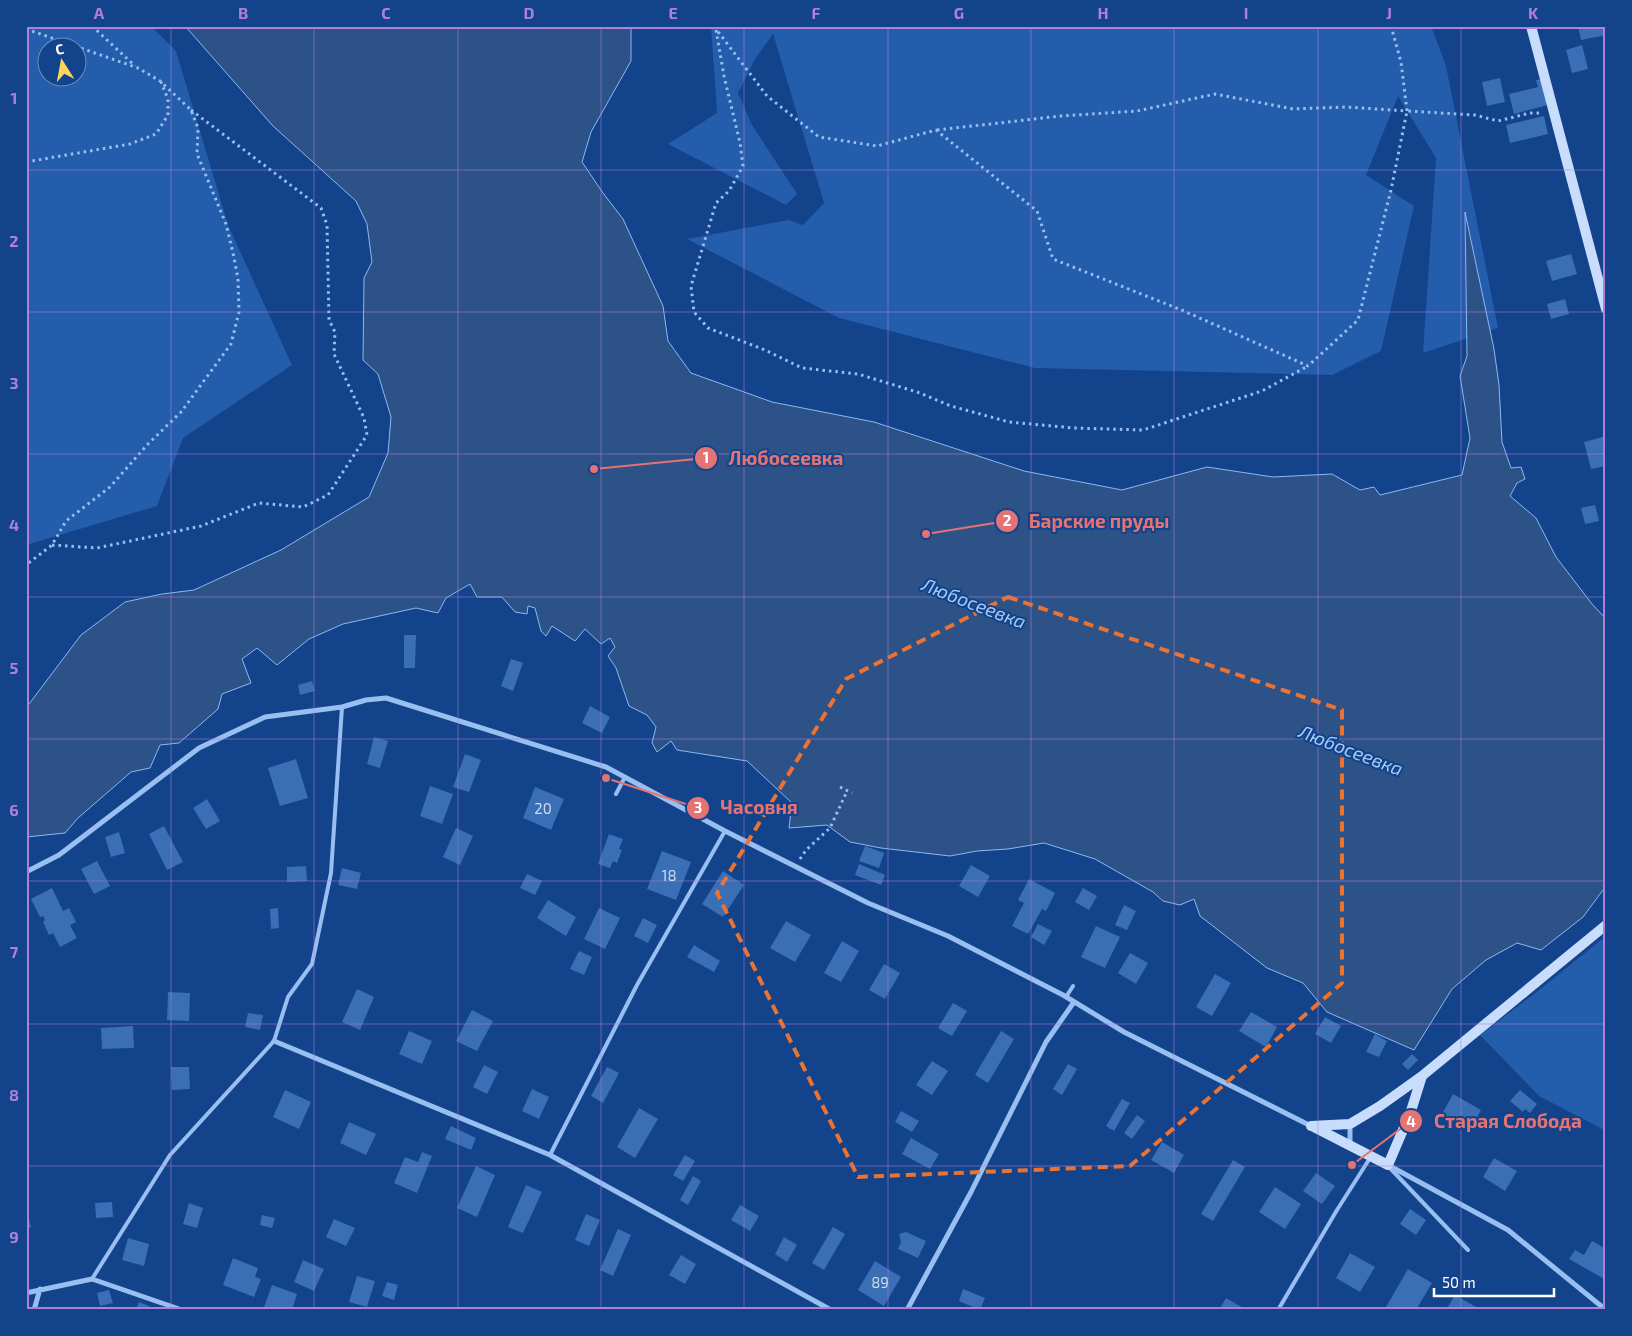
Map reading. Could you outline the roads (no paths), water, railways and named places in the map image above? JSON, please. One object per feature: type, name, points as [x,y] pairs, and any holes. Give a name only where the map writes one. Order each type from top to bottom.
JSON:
[{"type":"street","points":[[1531,26],[1606,309]]},
{"type":"street","points":[[26,872],[59,855],[199,748],[265,717],[342,707],[366,700],[386,698],[606,767],[725,831],[868,903],[948,936],[1066,997],[1124,1032],[1311,1126],[1370,1158],[1388,1165],[1508,1230],[1606,1310]]},
{"type":"street","points":[[1311,1126],[1350,1124],[1380,1106],[1422,1076],[1606,925]]},
{"type":"street","points":[[907,1310],[972,1192],[1046,1042],[1074,1002]]},
{"type":"street","points":[[274,1041],[550,1155],[831,1310]]},
{"type":"street","points":[[1388,1165],[1411,1111],[1422,1076]]},
{"type":"street","points":[[1350,1124],[1350,1146]]},
{"type":"street","points":[[26,1293],[92,1279],[182,1310]]},
{"type":"street","points":[[34,1310],[40,1289]]},
{"type":"lane","points":[[92,1279],[170,1156],[274,1041],[288,997],[312,964],[331,873],[342,707]]},
{"type":"lane","points":[[616,794],[625,777]]},
{"type":"lane","points":[[550,1155],[637,985],[725,831]]},
{"type":"lane","points":[[1066,997],[1073,986]]},
{"type":"lane","points":[[1278,1310],[1370,1158]]},
{"type":"lane","points":[[1388,1165],[1468,1250]]},
{"type":"water","points":[[185,26],[631,26],[631,61],[591,132],[582,162],[623,219],[663,306],[668,341],[691,373],[772,402],[874,422],[1024,471],[1122,490],[1207,467],[1273,477],[1332,474],[1360,490],[1374,487],[1380,495],[1462,475],[1470,438],[1460,376],[1467,356],[1465,212],[1494,349],[1499,385],[1502,442],[1511,468],[1521,467],[1525,479],[1517,483],[1510,496],[1536,518],[1556,557],[1606,619],[1606,886],[1583,917],[1541,950],[1517,943],[1486,960],[1452,989],[1414,1050],[1327,1012],[1303,983],[1267,968],[1200,916],[1194,899],[1180,905],[1163,901],[1153,892],[1095,859],[1044,843],[950,856],[881,848],[850,842],[827,825],[789,828],[792,803],[747,761],[677,750],[671,741],[657,752],[652,743],[656,727],[647,715],[629,706],[616,668],[608,656],[615,647],[610,638],[601,644],[585,629],[575,641],[552,626],[546,636],[541,631],[535,608],[528,606],[527,614],[515,612],[502,597],[477,597],[470,584],[446,598],[438,613],[416,608],[343,624],[309,639],[277,665],[257,648],[242,659],[251,683],[222,694],[218,709],[179,743],[160,745],[150,768],[131,772],[78,818],[65,833],[26,837],[26,708],[81,635],[125,602],[162,594],[194,590],[281,550],[369,497],[388,453],[391,417],[378,374],[363,360],[364,278],[372,262],[367,224],[356,201],[273,126]]},
{"type":"place","name":"Любосеевка","points":[[594,469]]},
{"type":"place","name":"Барские пруды","points":[[926,534]]},
{"type":"place","name":"Часовня","points":[[606,778]]},
{"type":"place","name":"Старая Слобода","points":[[1352,1165]]}]
